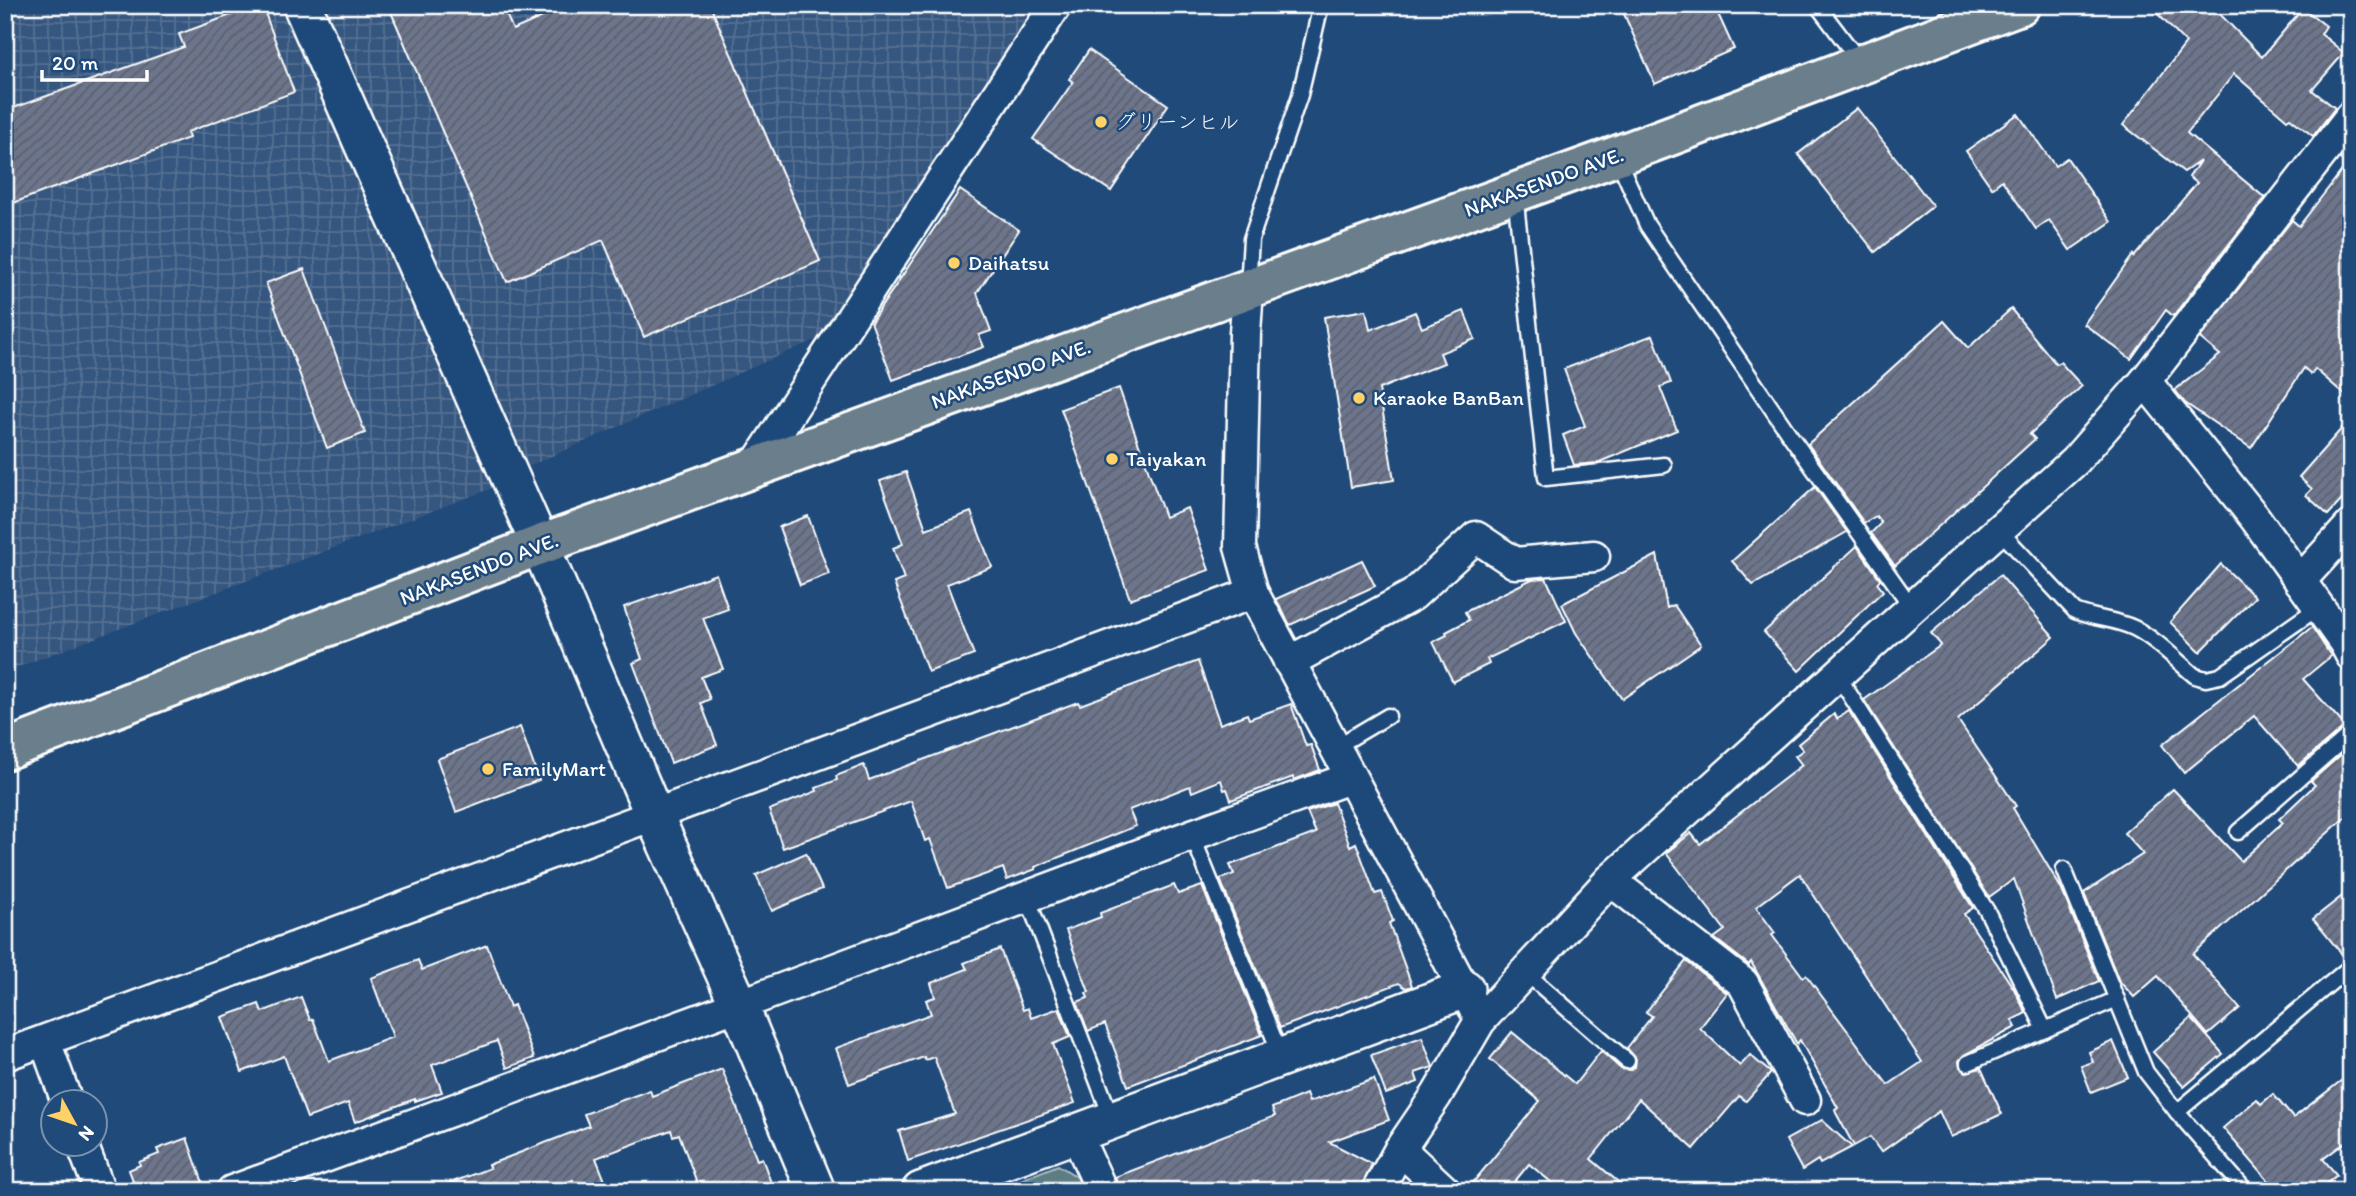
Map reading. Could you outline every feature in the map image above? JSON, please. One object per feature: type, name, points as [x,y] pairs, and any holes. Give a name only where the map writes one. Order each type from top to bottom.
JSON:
[{"type":"highway","name":"NAKASENDO AVE.","points":[[5,750],[540,545],[1616,156],[2020,5]]},
{"type":"street","points":[[302,5],[540,545],[653,814],[739,1005],[816,1191]]},
{"type":"street","points":[[754,467],[1056,5]]},
{"type":"street","points":[[921,1191],[1281,1056],[1472,1005],[1525,972],[1610,880],[2075,461],[2145,381],[2351,116]]},
{"type":"street","points":[[1248,288],[1240,547],[1253,593],[1472,1005],[1436,1096],[1400,1149],[1377,1191]]},
{"type":"street","points":[[2145,381],[2255,519],[2351,655]]},
{"type":"street","points":[[2300,581],[2351,525]]},
{"type":"street","points":[[1289,662],[1413,595],[1476,537],[1514,564],[1594,556]]},
{"type":"street","points":[[5,1055],[1253,593]]},
{"type":"street","points":[[232,1191],[1350,778]]},
{"type":"street","points":[[1610,880],[1743,983],[1805,1100]]},
{"type":"street","points":[[45,1041],[62,1088]]},
{"type":"street","points":[[1076,1134],[1102,1191]]},
{"type":"street","points":[[1400,1149],[1446,1191]]},
{"type":"street","points":[[88,1158],[100,1191]]},
{"type":"lane","points":[[1248,288],[1251,239],[1300,95],[1321,5]]},
{"type":"lane","points":[[1817,5],[1861,63]]},
{"type":"lane","points":[[1616,156],[1647,225],[1787,431],[1913,609]]},
{"type":"lane","points":[[1515,192],[1546,478],[1664,465]]},
{"type":"lane","points":[[1999,530],[2075,611],[2134,628],[2195,676],[2206,679],[2220,676],[2319,607]]},
{"type":"lane","points":[[1838,676],[1987,911],[2045,1030]]},
{"type":"lane","points":[[1334,748],[1388,716]]},
{"type":"lane","points":[[2238,832],[2351,733]]},
{"type":"lane","points":[[1192,835],[1281,1056]]},
{"type":"lane","points":[[2064,869],[2147,1072],[2243,1190]]},
{"type":"lane","points":[[1027,897],[1112,1120]]},
{"type":"lane","points":[[2177,1112],[2351,966]]},
{"type":"lane","points":[[1525,972],[1627,1061]]},
{"type":"lane","points":[[1968,1063],[2117,999]]},
{"type":"shaded area","points":[[5,5],[290,5],[498,486],[5,672]]},
{"type":"shaded area","points":[[304,5],[1035,5],[817,339],[509,475]]},
{"type":"green space","points":[[1058,1165],[1077,1177],[1083,1191],[993,1191]]},
{"type":"building","points":[[262,5],[294,92],[187,132],[189,138],[5,206],[5,111],[184,47],[179,34]]},
{"type":"building","points":[[388,5],[502,5],[513,30],[570,5],[710,5],[820,261],[644,337],[603,240],[507,282]]},
{"type":"building","points":[[1620,5],[1714,5],[1734,49],[1655,84]]},
{"type":"building","points":[[2149,5],[2211,5],[2262,57],[2303,8],[2326,26],[2321,34],[2344,53],[2312,90],[2335,108],[2313,136],[2290,118],[2287,120],[2234,74],[2187,133],[2265,198],[2173,316],[2166,310],[2131,359],[2084,324],[2133,255],[2134,257],[2197,183],[2189,177],[2200,161],[2184,172],[2123,125],[2186,43]]},
{"type":"building","name":"グリーンヒル","points":[[1089,50],[1168,105],[1111,191],[1033,139],[1073,82],[1069,79]]},
{"type":"building","points":[[1857,108],[1933,206],[1875,252],[1798,154]]},
{"type":"building","points":[[2018,114],[2055,166],[2067,158],[2111,222],[2070,250],[2049,220],[2036,229],[2002,180],[1992,188],[1966,151]]},
{"type":"building","points":[[2351,145],[2351,400],[2315,369],[2311,374],[2304,368],[2251,448],[2185,403],[2175,390],[2220,355],[2200,338],[2292,220],[2299,226],[2347,164],[2340,159]]},
{"type":"building","name":"Daihatsu","points":[[960,190],[1019,230],[977,293],[991,331],[979,335],[984,347],[893,380],[871,322]]},
{"type":"building","points":[[304,269],[365,433],[327,448],[266,283]]},
{"type":"building","points":[[2011,309],[2056,364],[2060,362],[2082,386],[2030,434],[2035,439],[1895,566],[1871,533],[1881,523],[1876,516],[1864,523],[1808,444],[1944,321],[1968,348]]},
{"type":"building","name":"Karaoke BanBan","points":[[1366,310],[1370,330],[1415,312],[1422,328],[1464,311],[1475,339],[1440,353],[1444,363],[1379,389],[1394,480],[1351,487],[1324,317]]},
{"type":"building","points":[[1653,335],[1671,383],[1660,387],[1677,430],[1597,463],[1574,465],[1563,435],[1585,426],[1564,369]]},
{"type":"building","name":"Taiyakan","points":[[1119,388],[1165,517],[1187,508],[1209,570],[1130,599],[1061,409]]},
{"type":"building","points":[[2351,418],[2351,490],[2328,515],[2306,495],[2312,489],[2299,477]]},
{"type":"building","points":[[906,472],[926,529],[971,512],[992,567],[947,584],[974,655],[928,672],[894,583],[904,579],[893,548],[903,544],[880,481]]},
{"type":"building","points":[[1815,487],[1847,532],[1753,585],[1732,561]]},
{"type":"building","points":[[808,516],[829,574],[800,585],[779,527]]},
{"type":"building","points":[[1857,546],[1880,579],[1877,583],[1883,591],[1799,671],[1764,632]]},
{"type":"building","points":[[1657,555],[1667,608],[1674,605],[1701,645],[1622,699],[1576,633],[1562,604]]},
{"type":"building","points":[[1362,560],[1375,586],[1290,625],[1276,599]]},
{"type":"building","points":[[2221,564],[2255,597],[2200,652],[2170,622]]},
{"type":"building","points":[[716,574],[728,609],[703,618],[723,669],[701,677],[710,699],[701,703],[717,745],[671,763],[633,663],[642,659],[624,607]]},
{"type":"building","points":[[2000,575],[2054,637],[1958,720],[2016,806],[2013,808],[2061,888],[2099,981],[2057,1000],[2014,879],[1989,897],[1864,700],[1941,645],[1931,633]]},
{"type":"building","points":[[1546,578],[1566,621],[1487,659],[1489,664],[1453,682],[1433,642],[1469,620],[1465,612],[1532,579]]},
{"type":"building","points":[[2312,627],[2331,656],[2303,679],[2345,726],[2298,766],[2254,716],[2184,773],[2162,745]]},
{"type":"building","points":[[1198,661],[1220,724],[1247,714],[1249,719],[1291,704],[1306,746],[1311,745],[1320,770],[1231,800],[1221,780],[1192,792],[1190,786],[1129,810],[1136,826],[1007,880],[1003,868],[948,888],[930,839],[925,841],[911,801],[783,848],[769,810],[817,791],[816,788],[837,780],[836,776],[864,765],[869,780],[1078,702],[1080,705]]},
{"type":"building","points":[[1849,711],[1973,908],[1964,914],[2014,989],[2026,1013],[2012,1020],[2016,1027],[1964,1055],[1959,1061],[1960,1067],[1966,1072],[1981,1068],[2002,1114],[1951,1137],[1939,1111],[1881,1152],[1870,1137],[1854,1146],[1836,1113],[1838,1108],[1800,1040],[1797,1044],[1751,962],[1749,965],[1714,938],[1725,930],[1666,853],[1691,833],[1700,844],[1802,765],[1795,756],[1803,750],[1798,744],[1834,714],[1837,719]],"holes":[[[1800,874],[1922,1062],[1888,1085],[1806,975],[1803,977],[1772,935],[1775,933],[1756,907]]]},
{"type":"building","name":"FamilyMart","points":[[520,727],[539,780],[456,812],[437,759]]},
{"type":"building","points":[[2351,746],[2351,812],[2193,954],[2240,1008],[2208,1035],[2158,976],[2134,997],[2119,981],[2084,893],[2143,854],[2124,833],[2173,789],[2241,861],[2283,823],[2279,819],[2315,785],[2311,781]]},
{"type":"building","points":[[1334,803],[1350,846],[1356,843],[1375,894],[1382,892],[1393,921],[1389,923],[1412,986],[1406,988],[1399,983],[1280,1028],[1220,879],[1234,874],[1230,865],[1316,833],[1307,812]]},
{"type":"building","points":[[806,853],[822,889],[772,911],[756,875]]},
{"type":"building","points":[[1174,885],[1178,894],[1202,886],[1262,1035],[1128,1086],[1105,1024],[1088,1031],[1077,1002],[1088,998],[1086,993],[1089,992],[1066,930],[1101,917],[1100,913]]},
{"type":"building","points":[[2351,889],[2351,957],[2345,958],[2313,919]]},
{"type":"building","points":[[487,945],[510,1007],[514,1005],[534,1058],[507,1068],[497,1041],[432,1065],[442,1092],[415,1099],[355,1122],[348,1103],[307,1118],[284,1056],[242,1072],[222,1017],[259,1004],[262,1012],[301,997],[310,1020],[313,1019],[329,1061],[393,1037],[371,978],[418,960],[422,970]]},
{"type":"building","points":[[1000,949],[1023,1010],[1028,1008],[1031,1018],[1059,1008],[1070,1037],[1053,1044],[1075,1103],[908,1161],[899,1131],[955,1114],[934,1057],[925,1060],[924,1057],[849,1084],[836,1048],[931,1014],[926,1000],[935,997],[931,983],[967,969],[964,963]]},
{"type":"building","points":[[1686,961],[1727,993],[1700,1028],[1740,1066],[1750,1055],[1771,1073],[1746,1101],[1739,1096],[1694,1149],[1639,1099],[1591,1159],[1629,1191],[1562,1191],[1529,1164],[1507,1191],[1466,1191],[1540,1101],[1490,1059],[1512,1032],[1575,1084],[1601,1051],[1621,1069],[1631,1070],[1635,1067],[1636,1059],[1627,1048],[1652,1016],[1646,1012]]},
{"type":"building","points":[[2191,1018],[2223,1054],[2184,1087],[2153,1052]]},
{"type":"building","points":[[1422,1037],[1433,1067],[1415,1073],[1418,1082],[1386,1094],[1371,1055]]},
{"type":"building","points":[[2113,1041],[2128,1077],[2091,1092],[2081,1066],[2093,1062],[2089,1052]]},
{"type":"building","points":[[722,1069],[757,1160],[762,1158],[774,1191],[700,1191],[679,1134],[673,1136],[671,1130],[596,1158],[609,1191],[575,1191],[573,1180],[545,1191],[437,1191],[437,1188],[490,1168],[488,1165],[589,1126],[584,1114],[650,1090],[652,1096]]},
{"type":"building","points":[[2351,1073],[2351,1138],[2323,1159],[2337,1175],[2317,1191],[2277,1191],[2223,1128],[2257,1099],[2261,1104],[2273,1094],[2293,1118]]},
{"type":"building","points":[[1374,1079],[1389,1120],[1329,1142],[1372,1164],[1360,1191],[1119,1191],[1115,1177],[1275,1116],[1272,1108],[1306,1094],[1309,1102]]},
{"type":"building","points":[[1822,1120],[1852,1147],[1820,1164],[1818,1160],[1802,1170],[1786,1140]]},
{"type":"building","points":[[187,1138],[203,1183],[182,1191],[137,1191],[129,1170],[140,1165],[139,1162],[159,1154],[157,1149]]},
{"type":"place","name":"グリーンヒル","points":[[1101,122]]},
{"type":"place","name":"Daihatsu","points":[[954,263]]},
{"type":"place","name":"Karaoke BanBan","points":[[1359,398]]},
{"type":"place","name":"Taiyakan","points":[[1112,459]]},
{"type":"place","name":"FamilyMart","points":[[488,769]]}]
